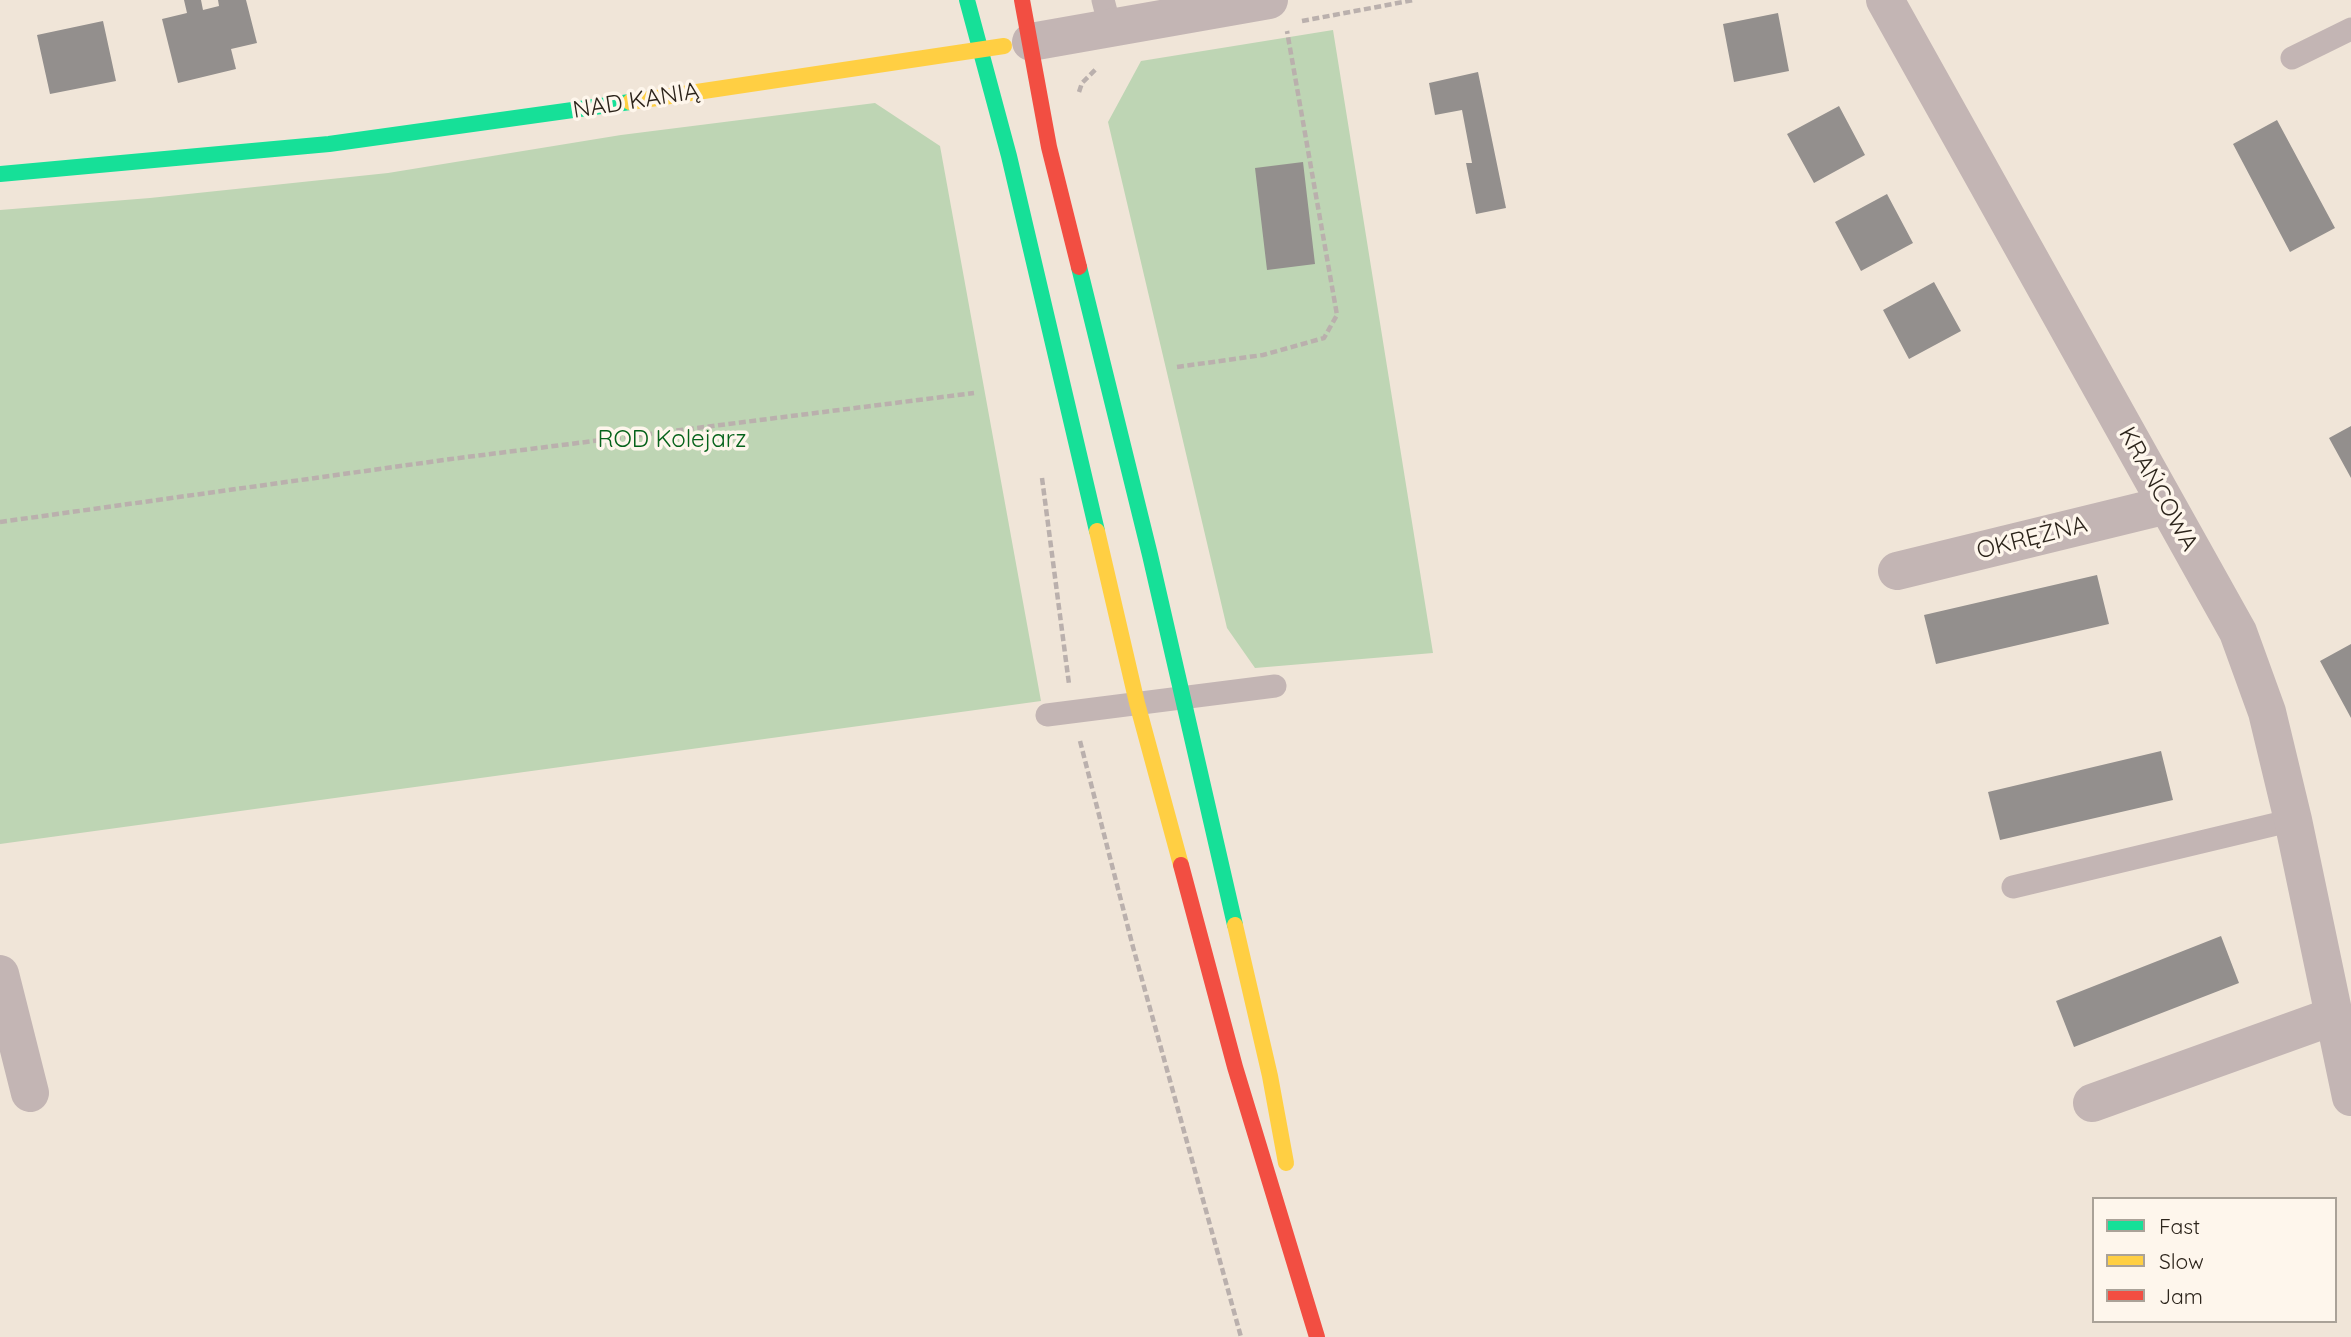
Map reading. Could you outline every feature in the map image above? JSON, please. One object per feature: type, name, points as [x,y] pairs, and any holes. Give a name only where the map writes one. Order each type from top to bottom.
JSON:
[{"type":"street","points":[[967,0],[1009,156],[1137,703],[1235,1067],[1317,1337],[1293,1200]]},
{"type":"street","points":[[1023,0],[1048,147],[1150,555],[1270,1076],[1288,1172]]},
{"type":"street","name":"KRAŃCOWA","points":[[1885,0],[2238,632],[2267,712],[2293,820],[2351,1097]]},
{"type":"street","name":"NAD KANIĄ","points":[[0,174],[330,144],[542,115],[1031,42],[1107,13],[1284,15]]},
{"type":"street","name":"OKRĘŻNA","points":[[1897,571],[2167,505]]},
{"type":"street","points":[[0,974],[30,1093]]},
{"type":"street","points":[[2092,1102],[2334,1016]]},
{"type":"lane","points":[[2292,58],[2351,29]]},
{"type":"lane","points":[[1047,715],[1275,686]]},
{"type":"lane","points":[[2012,887],[2293,820]]},
{"type":"path","points":[[1177,366],[1263,355],[1324,338],[1337,315],[1284,15],[1414,0]]},
{"type":"path","points":[[1076,99],[1082,83],[1103,65]]},
{"type":"path","points":[[0,522],[451,459],[974,393]]},
{"type":"path","points":[[1041,464],[1073,712],[1133,947],[1241,1337]]},
{"type":"green space","points":[[1333,30],[1433,653],[1255,668],[1227,628],[1108,122],[1141,61]]},
{"type":"green space","name":"ROD Kolejarz","points":[[875,103],[940,146],[1041,701],[0,844],[0,210],[150,198],[388,173],[621,135]]},
{"type":"building","points":[[184,0],[201,0],[203,10],[219,6],[218,0],[246,0],[257,43],[231,49],[236,69],[178,83],[162,19],[187,13]]},
{"type":"building","points":[[1778,13],[1789,71],[1734,82],[1723,24]]},
{"type":"building","points":[[103,21],[116,81],[50,94],[37,35]]},
{"type":"building","points":[[1478,72],[1506,208],[1476,214],[1466,163],[1472,163],[1462,110],[1435,115],[1429,83]]},
{"type":"building","points":[[1839,106],[1865,155],[1814,183],[1787,134]]},
{"type":"building","points":[[2277,120],[2335,228],[2290,252],[2233,144]]},
{"type":"building","points":[[1303,162],[1315,264],[1267,270],[1255,168]]},
{"type":"building","points":[[1887,194],[1913,243],[1861,271],[1835,222]]},
{"type":"building","points":[[1934,282],[1961,331],[1909,359],[1883,310]]},
{"type":"building","points":[[2351,426],[2351,478],[2329,438]]},
{"type":"building","points":[[2097,575],[2109,624],[1936,664],[1924,615]]},
{"type":"building","points":[[2351,644],[2351,718],[2320,661]]},
{"type":"building","points":[[2161,751],[2173,800],[2000,840],[1988,792]]},
{"type":"building","points":[[2221,936],[2239,983],[2074,1047],[2056,1001]]},
{"type":"traffic: fast","points":[[967,0],[1009,156],[1097,531]]},
{"type":"traffic: fast","points":[[0,174],[329,144],[630,102]]},
{"type":"traffic: fast","points":[[1079,267],[1150,555],[1235,925]]},
{"type":"traffic: slow","points":[[630,102],[1004,46]]},
{"type":"traffic: slow","points":[[1097,531],[1137,703],[1181,865]]},
{"type":"traffic: slow","points":[[1235,925],[1270,1076],[1286,1163]]},
{"type":"traffic: jam","points":[[1022,0],[1049,147],[1079,267]]},
{"type":"traffic: jam","points":[[1181,865],[1235,1067],[1317,1337]]}]
